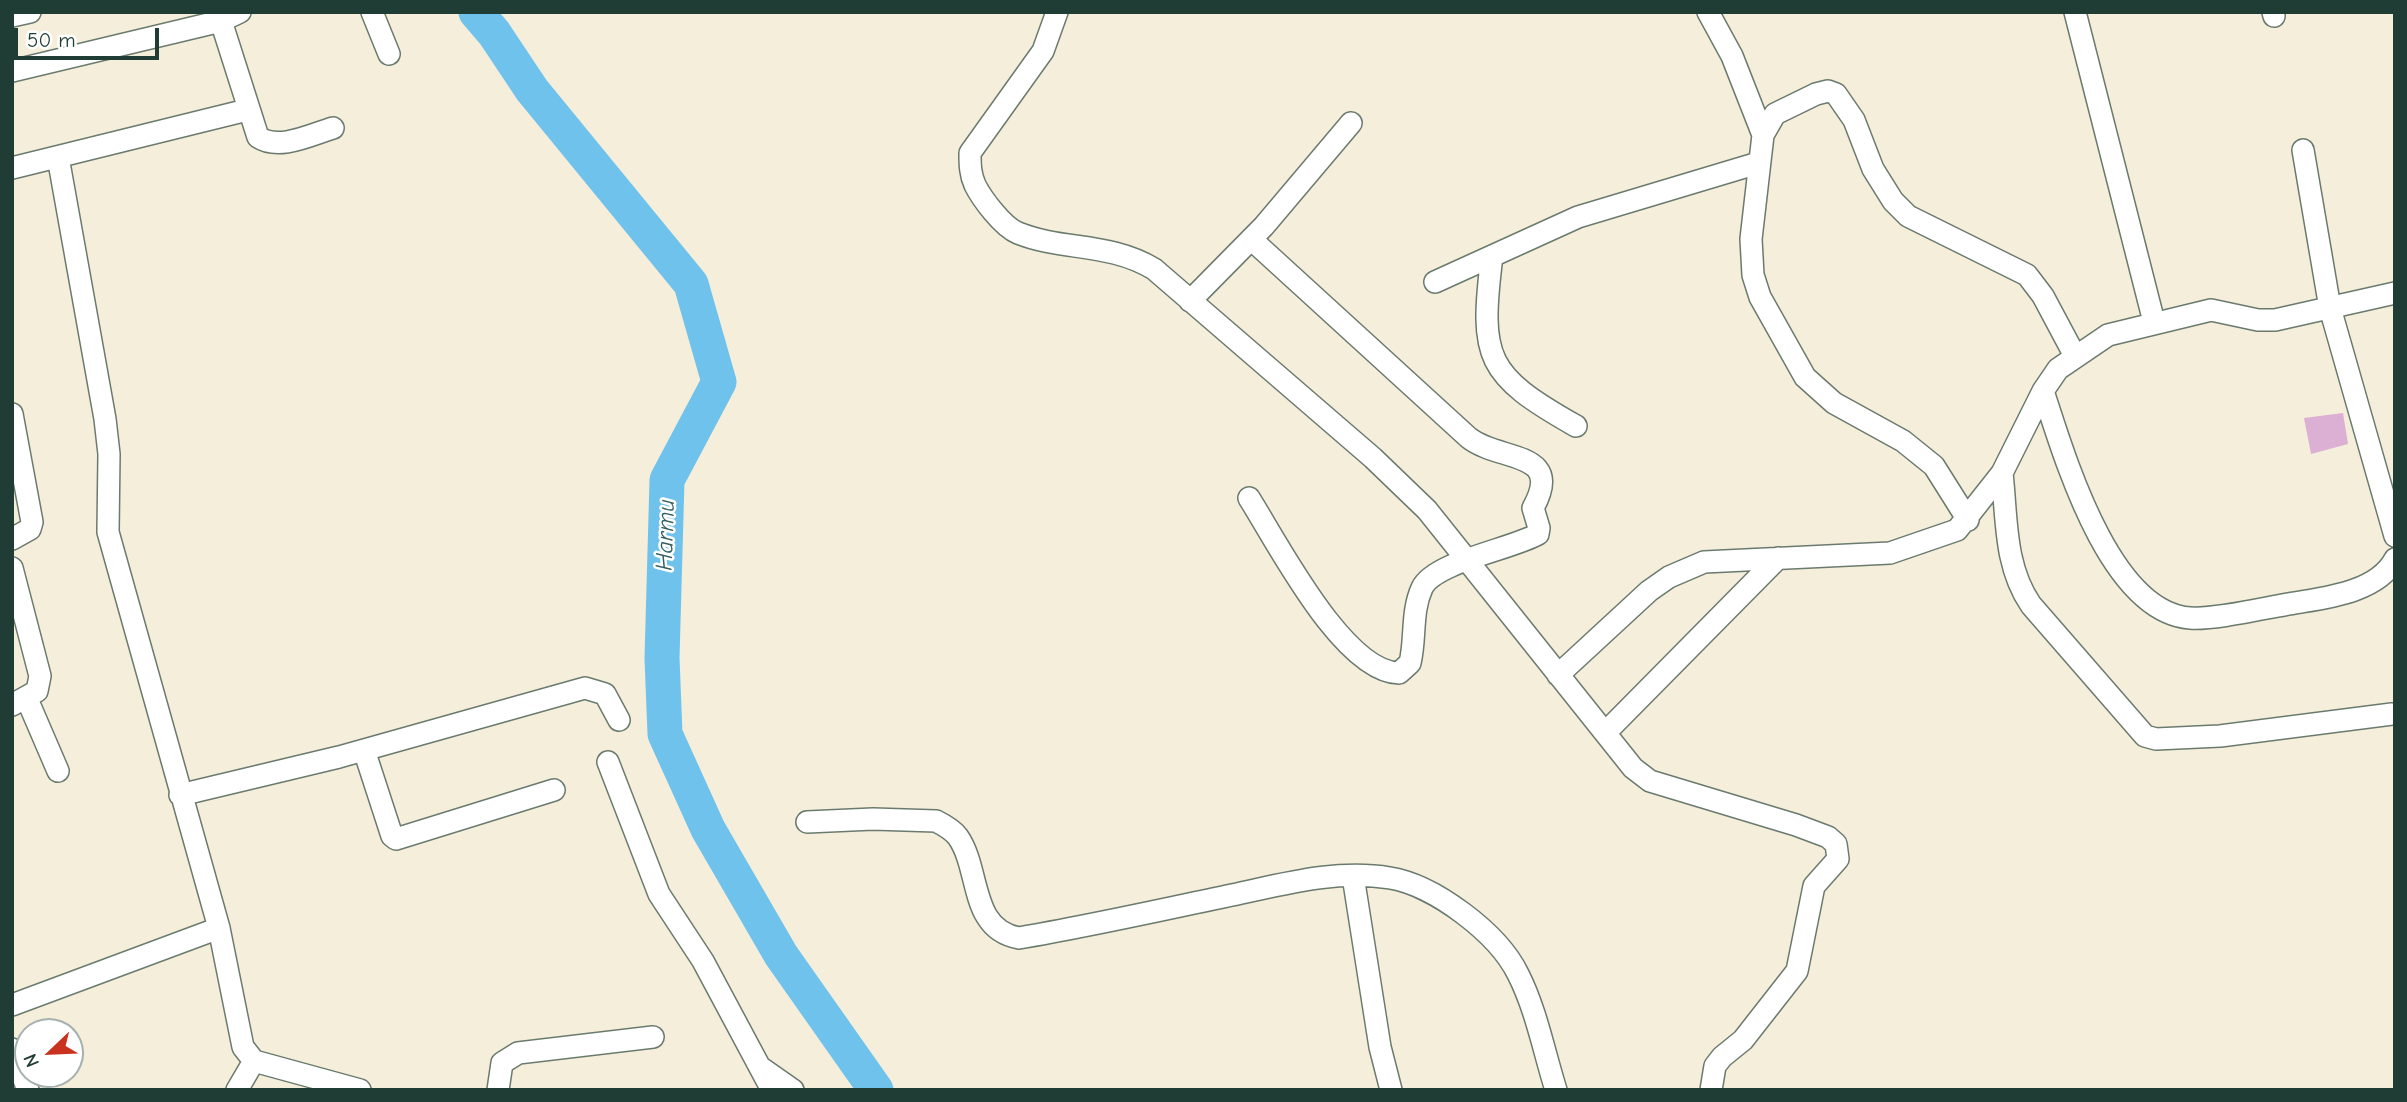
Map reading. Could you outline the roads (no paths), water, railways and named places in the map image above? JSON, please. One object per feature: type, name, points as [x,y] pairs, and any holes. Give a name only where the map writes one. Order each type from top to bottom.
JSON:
[{"type":"street","points":[[12,16],[30,12]]},
{"type":"street","points":[[372,12],[389,54]]},
{"type":"street","points":[[1057,12],[1043,51],[970,153],[970,171],[975,187],[1012,229],[1019,233],[1134,257],[1154,269],[1373,458],[1427,510],[1633,768],[1650,780],[1828,837],[1839,851],[1838,859],[1814,886],[1797,971],[1750,1032],[1722,1057],[1716,1066],[1711,1090]]},
{"type":"street","points":[[1708,12],[1732,55],[1763,135]]},
{"type":"street","points":[[2075,12],[2154,323]]},
{"type":"street","points":[[12,71],[231,16],[247,110],[258,137],[268,144],[333,128]]},
{"type":"street","points":[[1968,520],[1934,466],[1903,441],[1834,403],[1805,377],[1760,297],[1753,275],[1751,239],[1763,135],[1775,114],[1816,94],[1828,91],[1836,94],[1846,103],[1873,169],[1893,201],[1919,222],[2027,275],[2043,296],[2075,356]]},
{"type":"street","points":[[12,168],[247,110]]},
{"type":"street","points":[[1190,301],[1251,239],[1350,124]]},
{"type":"street","points":[[2303,150],[2330,308],[2395,536]]},
{"type":"street","points":[[58,156],[105,419],[109,454],[108,532],[219,929],[243,1047],[254,1061],[314,1083],[360,1090]]},
{"type":"street","points":[[1434,282],[1578,217],[1758,163]]},
{"type":"street","points":[[1249,498],[1324,616],[1350,648],[1387,672],[1402,672],[1410,663],[1413,621],[1424,584],[1468,561],[1538,534],[1539,528],[1533,508],[1544,488],[1539,471],[1522,458],[1488,449],[1469,438],[1251,239]]},
{"type":"street","points":[[1492,256],[1488,293],[1489,343],[1496,365],[1522,394],[1576,426]]},
{"type":"street","points":[[1558,676],[1649,591],[1669,577],[1704,562],[1890,553],[1929,542],[1957,530],[1968,520],[2002,473],[2043,391],[2058,369],[2108,335],[2211,310],[2258,320],[2275,320],[2395,293]]},
{"type":"street","points":[[2043,391],[2068,465],[2113,561],[2129,583],[2167,610],[2192,618],[2336,597],[2381,577],[2395,559]]},
{"type":"street","points":[[12,414],[32,522],[30,529],[12,539]]},
{"type":"street","points":[[2002,473],[2011,568],[2017,585],[2031,605],[2145,736],[2156,739],[2220,736],[2392,714]]},
{"type":"street","points":[[1605,733],[1779,558]]},
{"type":"street","points":[[12,568],[40,676],[37,691],[19,702],[58,771]]},
{"type":"street","points":[[180,795],[364,750],[585,688],[606,694],[619,720]]},
{"type":"street","points":[[364,750],[392,836],[396,839],[554,790]]},
{"type":"street","points":[[608,762],[659,894],[703,961],[772,1090]]},
{"type":"street","points":[[807,822],[873,819],[936,821],[959,838],[989,921],[1001,933],[1019,938],[1330,875],[1390,878],[1423,888],[1490,937],[1518,973],[1556,1090]]},
{"type":"street","points":[[1353,876],[1380,1047],[1391,1090]]},
{"type":"street","points":[[12,1005],[219,929]]},
{"type":"street","points":[[498,1090],[502,1063],[518,1054],[653,1037]]},
{"type":"street","points":[[12,1049],[28,1090]]},
{"type":"street","points":[[237,1090],[254,1061]]},
{"type":"street","points":[[761,1067],[793,1090]]},
{"type":"waterway","name":"Harmu","points":[[476,12],[494,33],[532,90],[691,284],[719,382],[667,480],[662,658],[665,734],[708,829],[781,955],[876,1090]]}]
